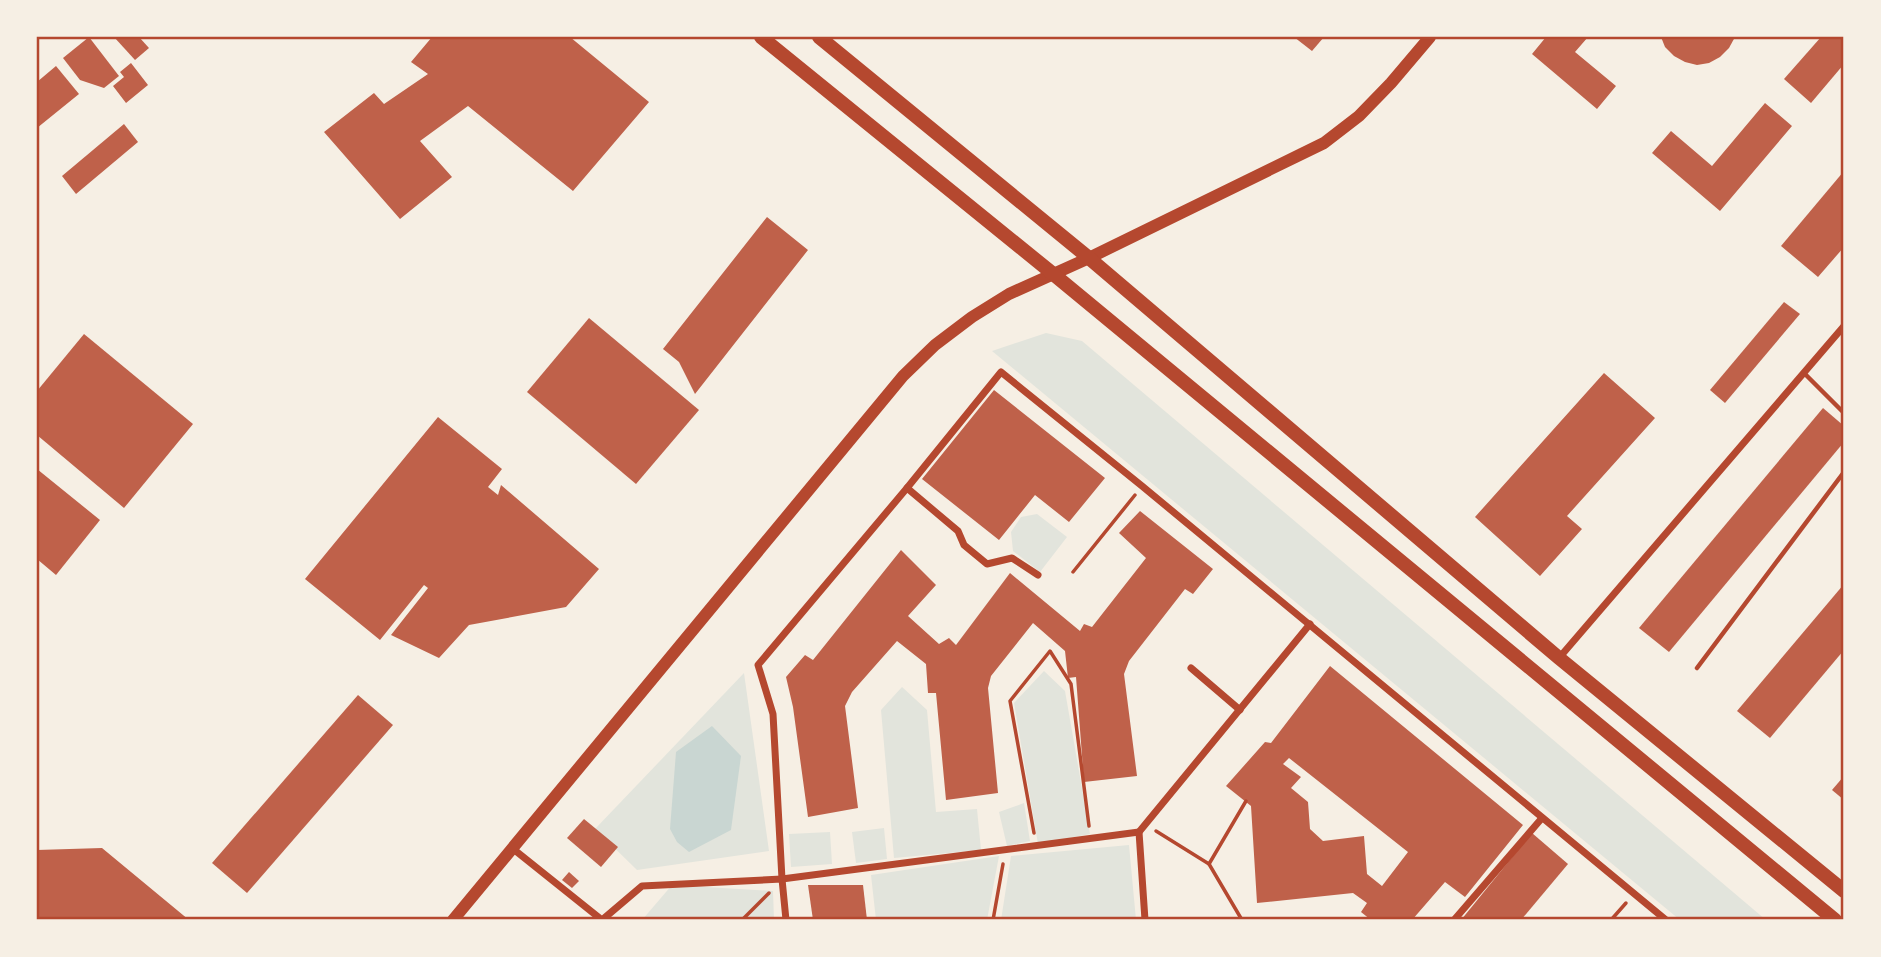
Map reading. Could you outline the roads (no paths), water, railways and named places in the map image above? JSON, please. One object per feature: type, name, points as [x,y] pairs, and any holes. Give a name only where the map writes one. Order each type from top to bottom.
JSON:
[{"type":"main road","points":[[761,37],[1052,273],[1835,920]]},
{"type":"main road","points":[[819,37],[1089,258],[1559,658],[1844,891]]},
{"type":"street","points":[[453,920],[903,376],[935,345],[1009,294],[1089,258],[1324,143],[1359,116],[1430,37]]},
{"type":"street","points":[[1559,658],[1844,326]]},
{"type":"street","points":[[786,920],[773,713],[758,665],[907,488],[1000,372],[1097,448],[1666,920]]},
{"type":"street","points":[[907,488],[958,531],[964,545],[988,564],[1012,558],[1038,575]]},
{"type":"street","points":[[1145,920],[1139,832],[1310,624]]},
{"type":"street","points":[[1191,668],[1240,710]]},
{"type":"street","points":[[1454,920],[1542,818]]},
{"type":"street","points":[[512,848],[602,920],[642,886],[782,879],[1139,832]]},
{"type":"lane","points":[[1805,374],[1844,413]]},
{"type":"lane","points":[[1697,668],[1844,472]]}]
